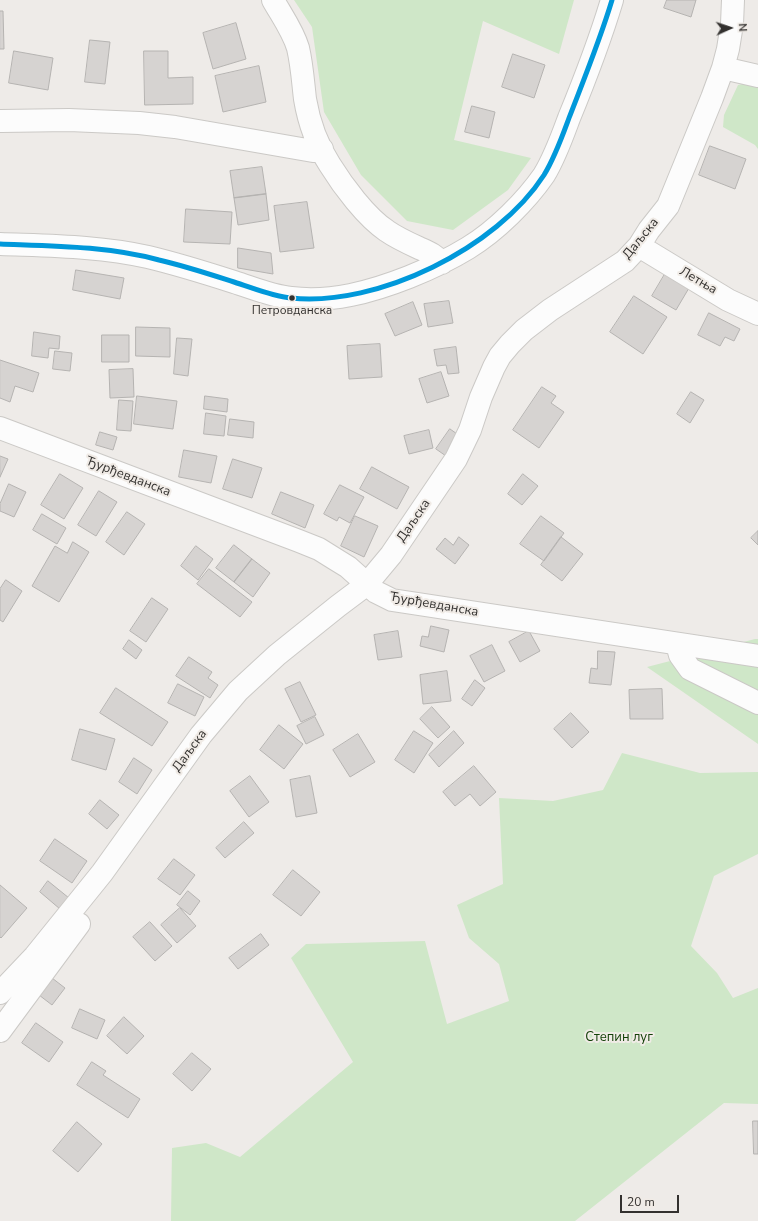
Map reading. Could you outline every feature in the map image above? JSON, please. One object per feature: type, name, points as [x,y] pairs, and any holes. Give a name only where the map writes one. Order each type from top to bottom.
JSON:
[{"type":"street","points":[[272,0],[292,33],[298,48],[308,115],[312,128],[330,164],[354,198],[378,224],[388,232],[435,256],[442,262]]},
{"type":"street","points":[[0,244],[96,248],[134,254],[188,267],[276,296],[310,300],[327,299],[363,292],[397,281],[442,262],[470,247],[502,221],[533,190],[545,173],[555,154],[590,67],[612,0]]},
{"type":"street","name":"Даљска","points":[[0,993],[35,956],[102,873],[201,735],[238,691],[277,655],[366,585],[391,555],[456,459],[470,430],[481,397],[500,356],[510,344],[524,330],[550,310],[625,261],[639,246],[649,230],[668,206],[712,98],[728,49],[732,24],[733,0]]},
{"type":"street","points":[[723,68],[756,73]]},
{"type":"street","points":[[1,120],[70,120],[139,123],[175,127],[312,151],[322,149]]},
{"type":"street","name":"Летња","points":[[639,246],[728,300],[758,314]]},
{"type":"street","name":"Ђурђевданска","points":[[0,428],[319,549],[348,567],[366,585],[376,592],[392,600],[758,656]]},
{"type":"street","points":[[677,644],[680,655],[690,669],[758,703]]},
{"type":"street","points":[[0,1032],[86,914],[97,895],[102,879],[102,873]]},
{"type":"green space","points":[[294,0],[574,0],[559,54],[483,21],[454,140],[531,158],[508,190],[453,230],[407,221],[361,175],[324,112],[312,27]]},
{"type":"green space","points":[[758,83],[758,149],[755,145],[723,127],[724,115],[738,85]]},
{"type":"green space","points":[[758,639],[758,744],[647,667]]},
{"type":"green space","name":"Степин луг","points":[[622,753],[700,773],[758,772],[758,854],[714,876],[691,946],[717,973],[733,998],[758,988],[758,1104],[724,1103],[575,1221],[171,1221],[172,1148],[206,1143],[240,1157],[353,1062],[291,958],[306,944],[425,941],[447,1024],[509,1001],[499,964],[469,938],[457,905],[503,884],[499,798],[553,801],[603,790]]},
{"type":"building","points":[[667,0],[696,0],[691,17],[664,8]]},
{"type":"building","points":[[0,11],[3,11],[4,49],[0,49]]},
{"type":"building","points":[[236,23],[246,59],[213,69],[203,33]]},
{"type":"building","points":[[90,40],[110,42],[105,84],[85,82]]},
{"type":"building","points":[[14,51],[53,58],[48,90],[9,83]]},
{"type":"building","points":[[144,51],[168,51],[168,78],[193,77],[193,104],[145,105]]},
{"type":"building","points":[[513,54],[545,65],[534,98],[502,87]]},
{"type":"building","points":[[259,66],[266,102],[223,112],[215,76]]},
{"type":"building","points":[[472,106],[495,112],[489,138],[465,132]]},
{"type":"building","points":[[710,146],[746,159],[735,189],[699,175]]},
{"type":"building","points":[[262,167],[266,194],[234,198],[230,171]]},
{"type":"building","points":[[266,194],[269,220],[238,225],[234,198]]},
{"type":"building","points":[[307,202],[314,248],[280,252],[274,206]]},
{"type":"building","points":[[186,209],[232,212],[230,244],[184,242]]},
{"type":"building","points":[[238,248],[271,253],[273,274],[238,268]]},
{"type":"building","points":[[76,270],[124,278],[120,299],[73,290]]},
{"type":"building","points":[[665,274],[689,288],[676,310],[652,296]]},
{"type":"building","points":[[634,296],[667,317],[643,354],[610,332]]},
{"type":"building","points":[[449,301],[453,323],[428,327],[424,304]]},
{"type":"building","points":[[413,302],[422,325],[395,336],[385,314]]},
{"type":"building","points":[[709,313],[740,329],[734,341],[725,337],[720,346],[698,335]]},
{"type":"building","points":[[136,327],[170,328],[170,357],[136,356]]},
{"type":"building","points":[[34,332],[60,336],[59,349],[49,348],[48,358],[32,356]]},
{"type":"building","points":[[102,335],[129,335],[129,362],[102,362]]},
{"type":"building","points":[[177,338],[192,339],[188,376],[174,374]]},
{"type":"building","points":[[380,344],[382,377],[349,379],[347,346]]},
{"type":"building","points":[[456,347],[459,373],[448,374],[446,365],[437,366],[434,350]]},
{"type":"building","points":[[55,351],[72,353],[70,371],[53,369]]},
{"type":"building","points":[[0,360],[39,373],[33,392],[15,386],[10,402],[0,398]]},
{"type":"building","points":[[133,369],[134,397],[110,398],[109,370]]},
{"type":"building","points":[[441,372],[449,396],[427,403],[419,379]]},
{"type":"building","points":[[542,387],[556,396],[551,403],[564,412],[539,448],[513,430]]},
{"type":"building","points":[[691,392],[704,400],[690,423],[677,414]]},
{"type":"building","points":[[137,396],[177,401],[173,429],[134,424]]},
{"type":"building","points":[[205,396],[228,399],[227,412],[204,409]]},
{"type":"building","points":[[119,400],[133,401],[131,431],[117,430]]},
{"type":"building","points":[[206,413],[226,416],[224,436],[204,434]]},
{"type":"building","points":[[230,419],[254,422],[253,438],[228,435]]},
{"type":"building","points":[[450,429],[460,436],[446,456],[436,449]]},
{"type":"building","points":[[429,430],[433,448],[409,454],[404,436]]},
{"type":"building","points":[[100,432],[117,437],[113,450],[96,445]]},
{"type":"building","points":[[184,450],[217,456],[211,483],[179,477]]},
{"type":"building","points":[[0,456],[8,459],[0,477]]},
{"type":"building","points":[[233,459],[262,468],[252,498],[223,489]]},
{"type":"building","points":[[372,467],[409,487],[397,509],[360,489]]},
{"type":"building","points":[[60,474],[83,488],[64,519],[41,505]]},
{"type":"building","points":[[523,474],[538,486],[522,505],[508,494]]},
{"type":"building","points":[[9,484],[26,492],[14,517],[0,511],[0,504]]},
{"type":"building","points":[[340,485],[364,497],[350,523],[339,517],[337,521],[324,514]]},
{"type":"building","points":[[99,491],[117,502],[96,536],[78,525]]},
{"type":"building","points":[[281,492],[314,505],[305,528],[272,514]]},
{"type":"building","points":[[127,512],[145,524],[124,555],[106,542]]},
{"type":"building","points":[[42,514],[66,528],[57,544],[33,530]]},
{"type":"building","points":[[355,516],[378,526],[364,557],[341,546]]},
{"type":"building","points":[[541,516],[564,533],[544,561],[520,544]]},
{"type":"building","points":[[758,531],[758,545],[751,538]]},
{"type":"building","points":[[459,537],[469,545],[455,564],[436,549],[445,538],[453,545]]},
{"type":"building","points":[[561,537],[583,554],[562,581],[541,565]]},
{"type":"building","points":[[73,542],[89,552],[59,602],[32,586],[55,546],[67,553]]},
{"type":"building","points":[[234,545],[252,559],[234,582],[216,568]]},
{"type":"building","points":[[196,546],[213,559],[198,580],[181,566]]},
{"type":"building","points":[[252,559],[270,573],[253,597],[234,582]]},
{"type":"building","points":[[209,569],[252,602],[240,617],[197,584]]},
{"type":"building","points":[[6,580],[22,591],[3,622],[0,620],[0,589]]},
{"type":"building","points":[[152,598],[168,609],[146,642],[130,631]]},
{"type":"building","points":[[431,626],[449,630],[444,652],[420,646],[422,636],[428,637]]},
{"type":"building","points":[[398,631],[402,657],[378,660],[374,635]]},
{"type":"building","points":[[529,631],[540,651],[520,662],[509,642]]},
{"type":"building","points":[[129,640],[142,650],[136,659],[123,649]]},
{"type":"building","points":[[492,645],[505,671],[484,682],[470,656]]},
{"type":"building","points":[[598,651],[615,652],[611,685],[589,683],[591,668],[597,669]]},
{"type":"building","points":[[189,657],[212,672],[208,678],[218,685],[210,698],[176,676]]},
{"type":"building","points":[[447,671],[451,701],[423,704],[420,675]]},
{"type":"building","points":[[475,680],[485,688],[472,706],[462,699]]},
{"type":"building","points":[[300,682],[316,715],[301,722],[285,689]]},
{"type":"building","points":[[178,684],[204,697],[195,716],[168,703]]},
{"type":"building","points":[[116,688],[168,722],[152,746],[100,713]]},
{"type":"building","points":[[662,689],[663,719],[630,719],[629,690]]},
{"type":"building","points":[[432,707],[450,727],[438,738],[420,719]]},
{"type":"building","points":[[571,713],[589,732],[572,748],[554,729]]},
{"type":"building","points":[[315,717],[324,735],[306,744],[297,726]]},
{"type":"building","points":[[279,725],[303,744],[284,769],[260,750]]},
{"type":"building","points":[[80,729],[115,739],[106,770],[72,760]]},
{"type":"building","points":[[414,731],[433,743],[414,773],[395,760]]},
{"type":"building","points":[[454,731],[464,743],[439,767],[429,755]]},
{"type":"building","points":[[358,734],[375,762],[350,777],[333,750]]},
{"type":"building","points":[[134,758],[152,770],[137,794],[119,782]]},
{"type":"building","points":[[474,766],[496,792],[480,806],[470,794],[455,806],[443,792]]},
{"type":"building","points":[[250,776],[269,802],[249,817],[230,791]]},
{"type":"building","points":[[310,776],[317,813],[296,817],[290,780]]},
{"type":"building","points":[[100,800],[119,815],[107,829],[89,814]]},
{"type":"building","points":[[244,822],[254,833],[225,858],[216,848]]},
{"type":"building","points":[[55,839],[87,861],[72,883],[40,861]]},
{"type":"building","points":[[174,859],[195,875],[180,895],[158,879]]},
{"type":"building","points":[[293,870],[320,892],[301,916],[273,895]]},
{"type":"building","points":[[48,881],[69,898],[60,909],[40,892]]},
{"type":"building","points":[[0,885],[27,908],[1,938],[0,937]]},
{"type":"building","points":[[188,891],[200,901],[190,915],[177,905]]},
{"type":"building","points":[[180,908],[196,926],[177,943],[161,925]]},
{"type":"building","points":[[150,922],[172,946],[155,961],[133,937]]},
{"type":"building","points":[[261,934],[269,945],[238,969],[229,958]]},
{"type":"building","points":[[52,978],[65,988],[52,1005],[39,995]]},
{"type":"building","points":[[80,1009],[105,1020],[97,1039],[72,1028]]},
{"type":"building","points":[[124,1017],[144,1036],[127,1054],[107,1036]]},
{"type":"building","points":[[36,1023],[63,1042],[49,1062],[22,1043]]},
{"type":"building","points":[[192,1053],[211,1069],[192,1091],[173,1074]]},
{"type":"building","points":[[92,1062],[106,1071],[103,1075],[140,1099],[128,1118],[77,1085]]},
{"type":"building","points":[[753,1121],[758,1121],[758,1154],[754,1154]]},
{"type":"building","points":[[77,1122],[102,1144],[78,1172],[53,1151]]},
{"type":"transit line","points":[[0,244],[100,249],[139,255],[188,267],[269,294],[291,298],[325,298],[361,293],[397,282],[432,267],[466,248],[497,226],[523,202],[544,175],[561,140],[597,45],[612,0]]},
{"type":"place","name":"Петровданска","points":[[292,298]]}]
